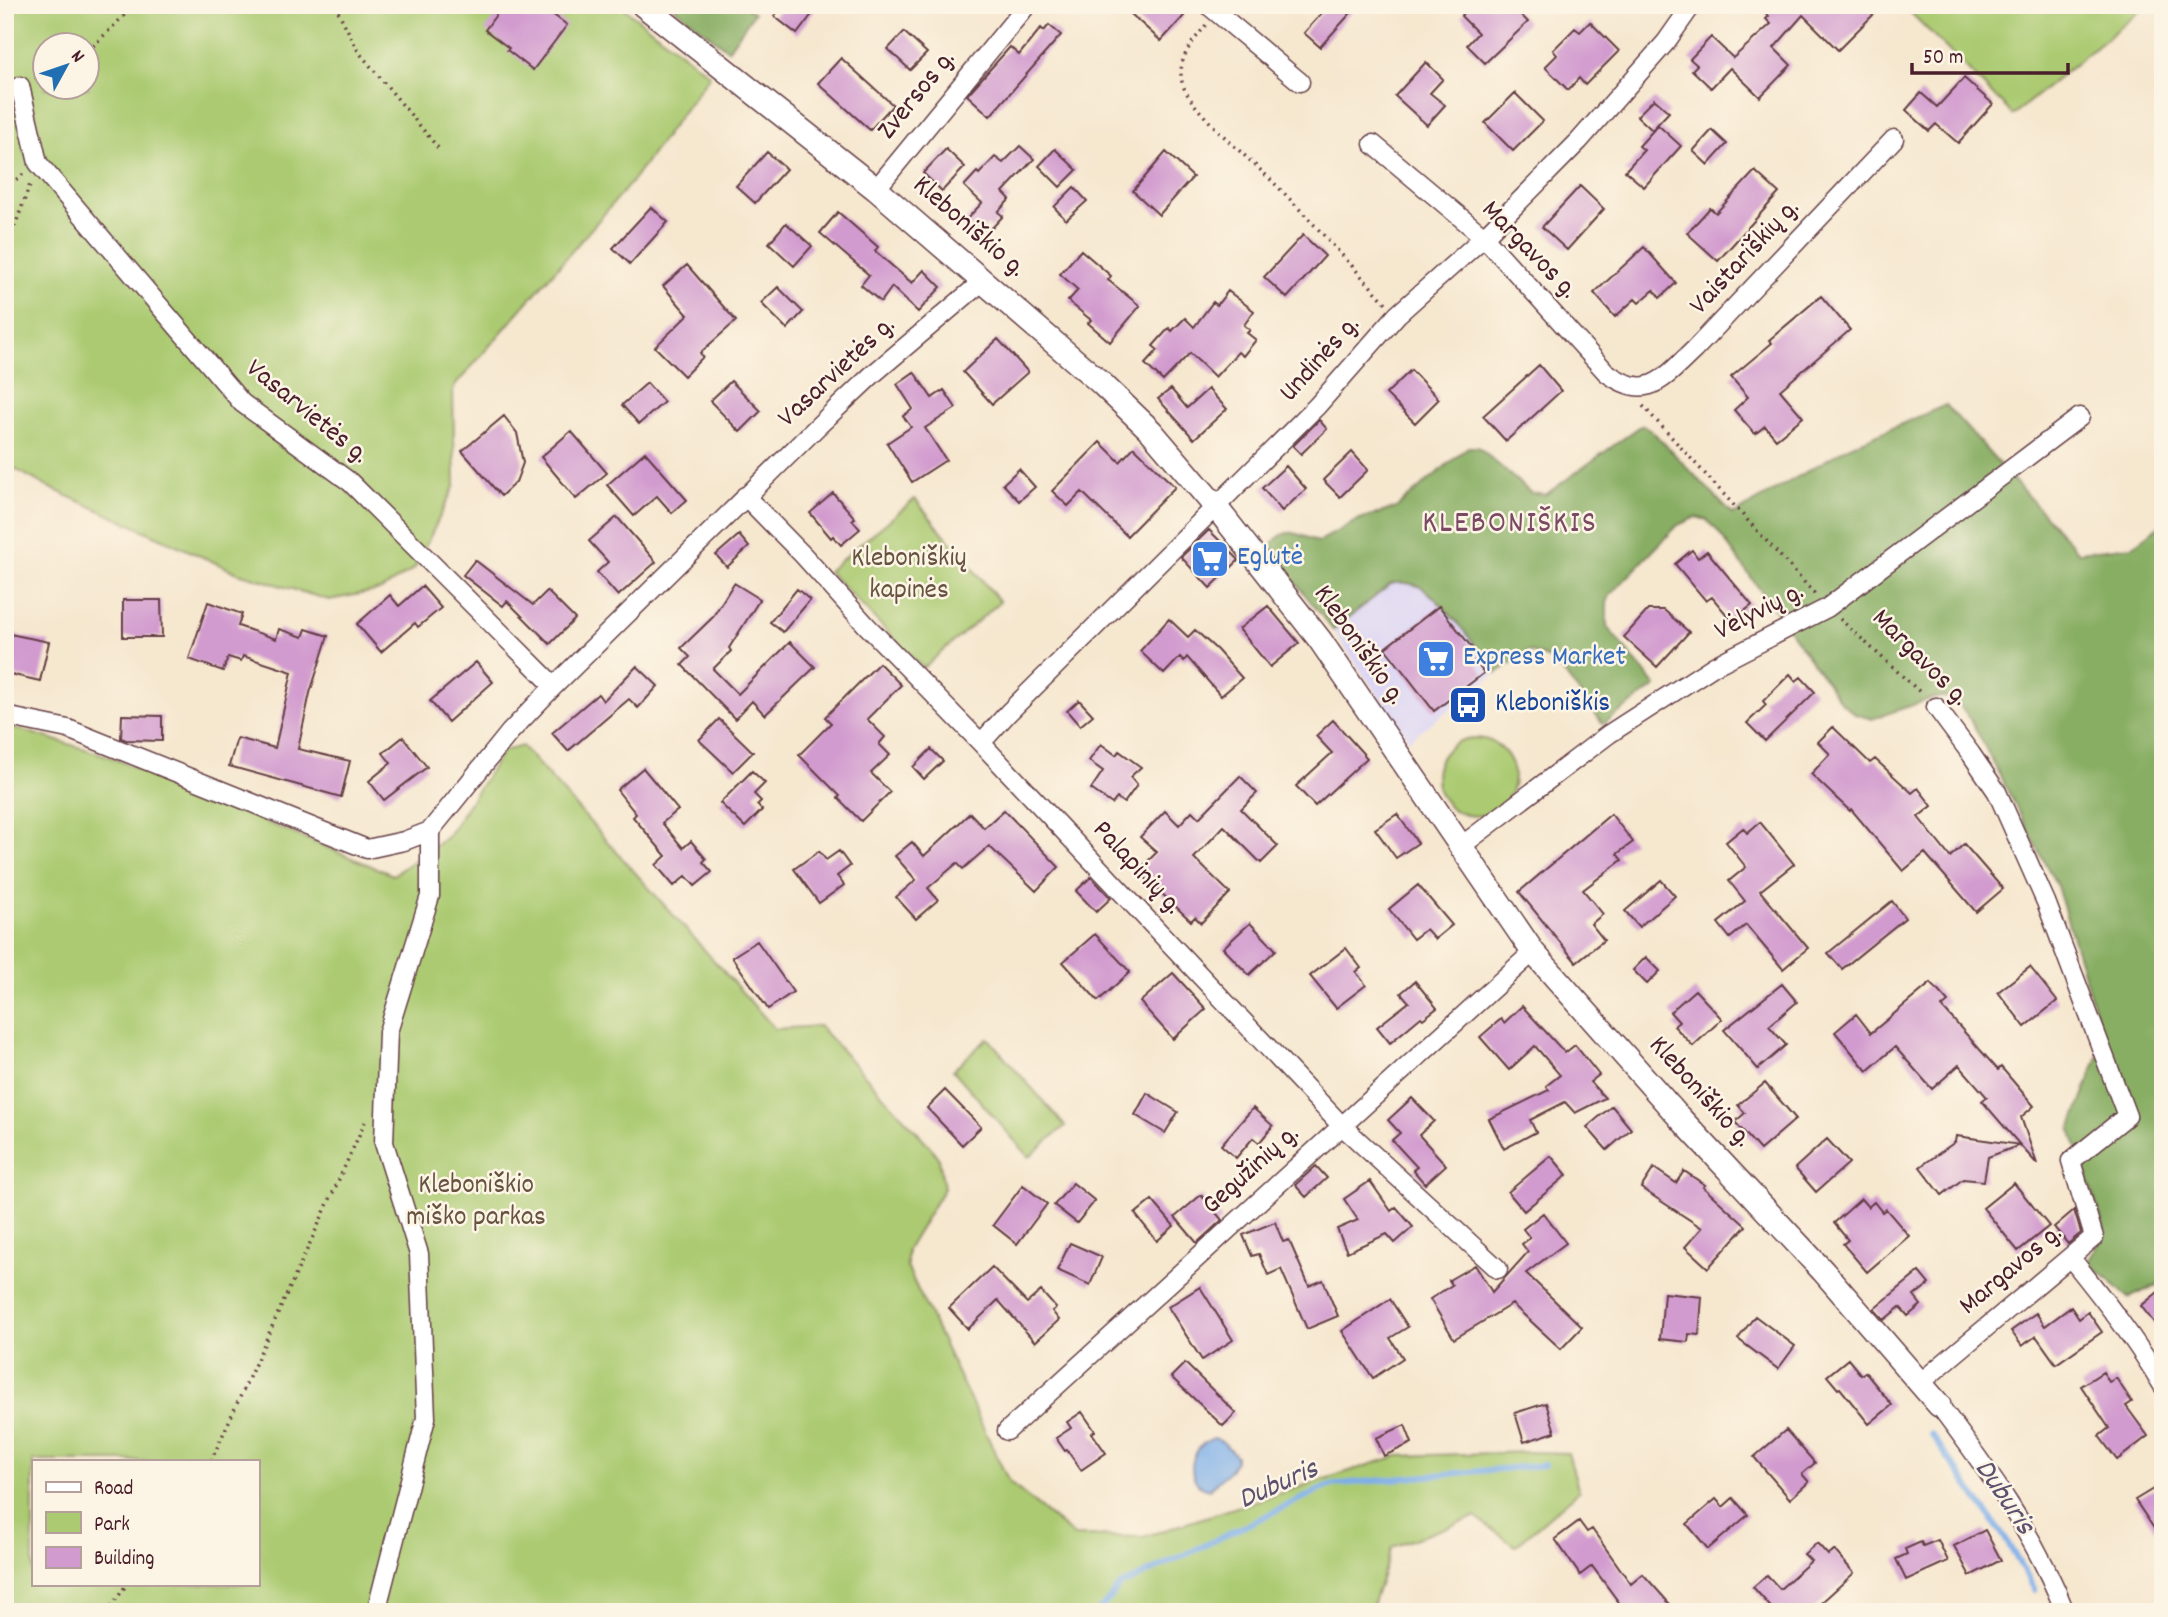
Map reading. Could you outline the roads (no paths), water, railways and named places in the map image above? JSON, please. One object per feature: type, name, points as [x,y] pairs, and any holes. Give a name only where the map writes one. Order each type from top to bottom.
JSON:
[{"type":"street","name":"Kleboniškio g.","points":[[643,5],[876,189],[1101,383],[1151,431],[1215,506],[1320,640],[1533,952],[1679,1117],[1823,1271],[1939,1405]]},
{"type":"street","name":"Zversos g.","points":[[876,189],[1027,5]]},
{"type":"street","name":"Undinės g.","points":[[981,743],[1317,406],[1397,315],[1484,237],[1579,141],[1666,42],[1692,5]]},
{"type":"street","points":[[1212,9],[1300,82]]},
{"type":"street","name":"Vasarvietės g.","points":[[20,86],[38,163],[242,403],[351,482],[554,686]]},
{"type":"street","name":"Vaistariškių g.","points":[[1622,384],[1640,387],[1654,384],[1695,350],[1894,139]]},
{"type":"street","name":"Margavos g.","points":[[1373,144],[1484,237],[1606,372],[1622,384]]},
{"type":"street","name":"Vasarvietės g.","points":[[430,831],[510,732],[745,496],[872,375],[983,281]]},
{"type":"street","name":"Vėlyvių g.","points":[[1460,847],[1609,734],[1714,666],[1827,608],[2080,418]]},
{"type":"street","name":"Palapinių g.","points":[[745,496],[1341,1125],[1498,1269]]},
{"type":"street","name":"Margavos g.","points":[[1920,1383],[2094,1237],[2071,1161],[2127,1116],[2046,902],[1997,792],[1936,707]]},
{"type":"street","points":[[5,716],[68,729],[367,849],[404,841],[430,831],[430,896],[388,1031],[384,1143],[419,1254],[426,1418],[376,1612]]},
{"type":"street","name":"Gegužinių g.","points":[[1007,1430],[1533,952]]},
{"type":"street","points":[[2070,1256],[2147,1359],[2163,1386]]},
{"type":"street","points":[[1939,1405],[2022,1525],[2065,1612]]},
{"type":"water","points":[[1215,1438],[1224,1443],[1236,1456],[1236,1460],[1231,1469],[1209,1490],[1200,1486],[1195,1479],[1192,1463],[1200,1447]]},
{"type":"waterway","name":"Duburis","points":[[1931,1434],[2003,1535],[2035,1590]]},
{"type":"waterway","name":"Duburis","points":[[1098,1612],[1120,1586],[1330,1485],[1544,1465]]},
{"type":"waterway","name":"Duburis","points":[[2159,1612],[2163,1609]]},
{"type":"place","name":"Eglutė","points":[[1210,559]]},
{"type":"place","name":"Express Market","points":[[1436,659]]},
{"type":"place","name":"Kleboniškis","points":[[1468,705]]},
{"type":"district","name":"KLEBONIŠKIS","points":[[1510,525]]},
{"type":"park label","name":"Kleboniškių kapinės","points":[[909,576]]},
{"type":"park label","name":"Kleboniškio miško parkas","points":[[476,1203]]}]
